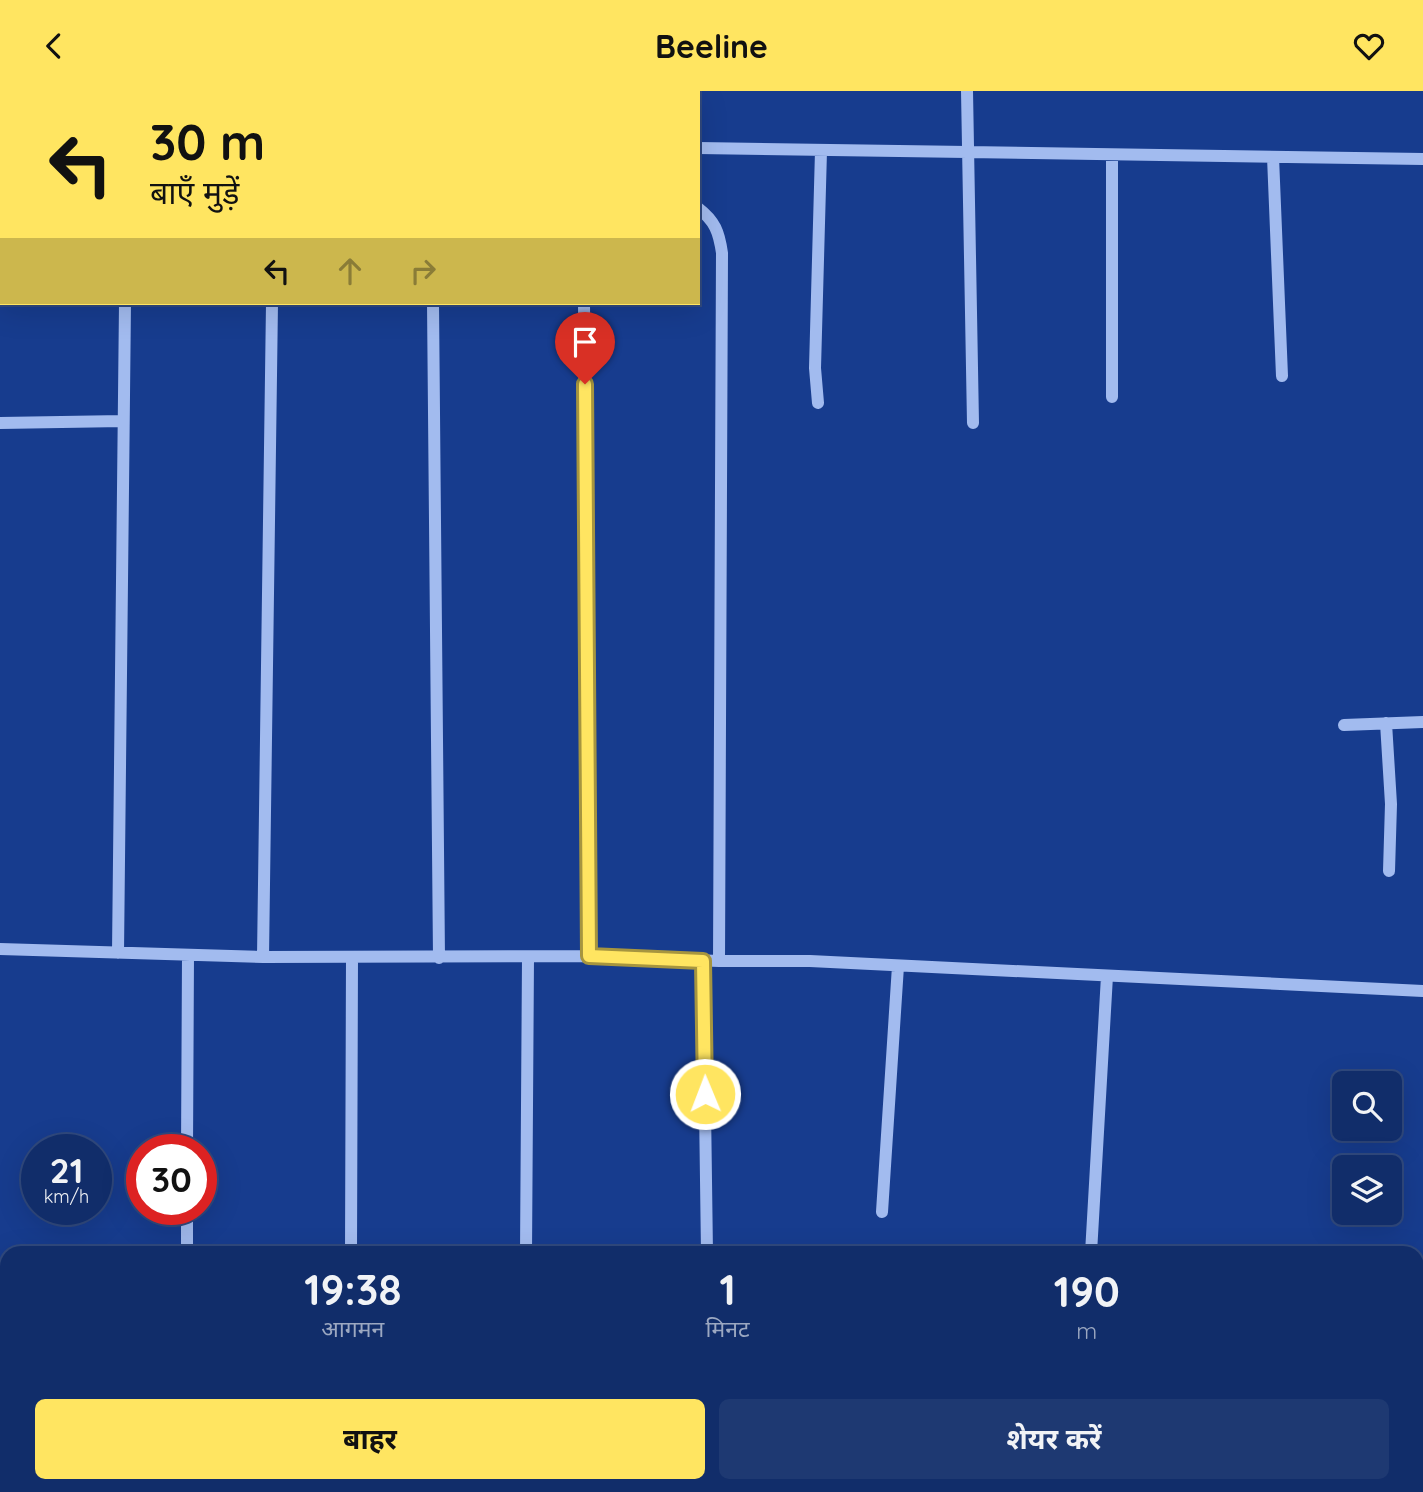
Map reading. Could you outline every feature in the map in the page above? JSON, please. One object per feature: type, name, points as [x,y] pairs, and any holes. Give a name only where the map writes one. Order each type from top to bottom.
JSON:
[{"type":"street","points":[[967,91],[974,423]]},
{"type":"street","points":[[700,148],[1423,159]]},
{"type":"street","points":[[818,403],[815,368],[821,151]]},
{"type":"street","points":[[1112,155],[1112,397]]},
{"type":"street","points":[[1273,157],[1282,376]]},
{"type":"street","points":[[700,210],[713,221],[719,234],[722,253],[719,961]]},
{"type":"street","points":[[118,953],[125,305]]},
{"type":"street","points":[[263,957],[272,305]]},
{"type":"street","points":[[433,305],[439,958]]},
{"type":"street","points":[[584,305],[589,956]]},
{"type":"street","points":[[0,423],[123,421]]},
{"type":"street","points":[[1344,725],[1423,722]]},
{"type":"street","points":[[1386,723],[1391,804],[1389,871]]},
{"type":"street","points":[[0,949],[188,956],[589,956],[703,961],[810,961],[1423,991]]},
{"type":"street","points":[[187,1134],[188,956]]},
{"type":"street","points":[[351,1246],[352,958]]},
{"type":"street","points":[[526,1246],[528,958]]},
{"type":"street","points":[[703,961],[707,1246]]},
{"type":"street","points":[[882,1212],[898,966]]},
{"type":"street","points":[[1091,1246],[1107,977]]},
{"type":"street","points":[[187,1225],[187,1246]]},
{"type":"route","points":[[585,384],[589,956],[703,961],[705,1094]]}]
